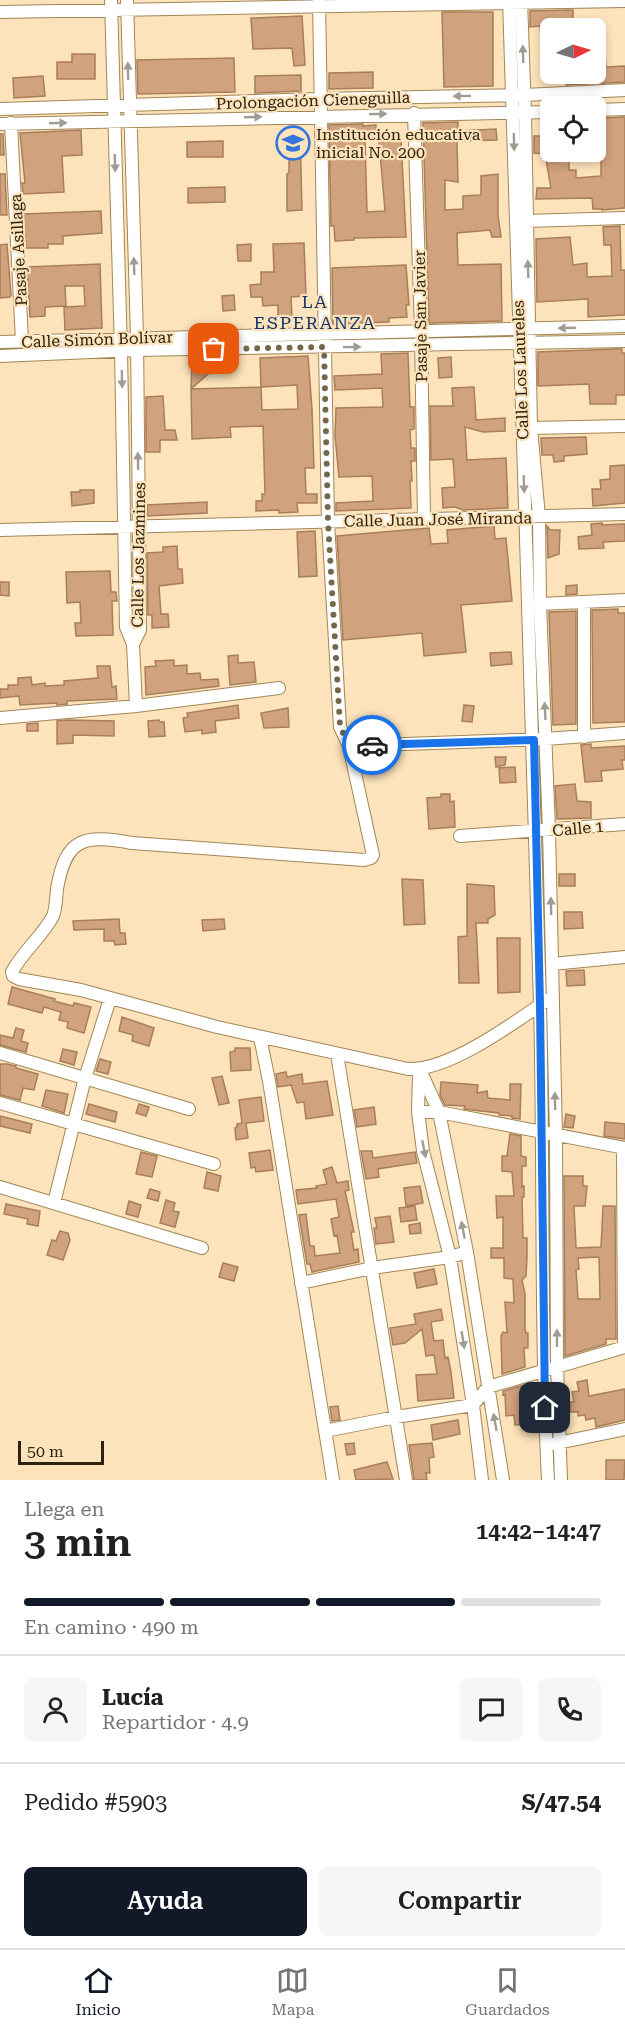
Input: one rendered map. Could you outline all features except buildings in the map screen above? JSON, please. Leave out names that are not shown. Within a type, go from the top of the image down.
[{"type":"street","points":[[0,12],[127,4],[625,1]]},
{"type":"street","name":"Calle Los Laureles","points":[[515,2],[524,329],[539,517],[540,740]]},
{"type":"street","points":[[319,3],[328,522],[340,726],[349,746],[372,855],[369,860],[132,843],[94,838],[82,841],[74,846],[67,856],[58,886],[54,915],[12,972],[19,979],[81,990],[260,1037],[408,1070],[429,1068],[466,1051],[553,996]]},
{"type":"street","name":"Calle Los Jazmines","points":[[127,4],[137,336],[140,630],[133,644]]},
{"type":"street","name":"Calle Los Jazmines","points":[[111,5],[121,337],[126,627],[133,644]]},
{"type":"street","name":"Prolongación Cieneguilla","points":[[0,109],[625,90]]},
{"type":"street","points":[[606,110],[625,109]]},
{"type":"street","name":"Prolongación Cieneguilla","points":[[6,124],[320,115],[540,112]]},
{"type":"street","name":"Pasaje San Javier","points":[[414,113],[424,519]]},
{"type":"street","name":"Calle Los Laureles","points":[[519,113],[526,221],[524,329]]},
{"type":"street","name":"Pasaje Asillaga","points":[[6,124],[22,341]]},
{"type":"street","points":[[526,221],[625,218]]},
{"type":"street","name":"Calle Simón Bolívar","points":[[0,342],[137,336],[421,332],[625,326]]},
{"type":"street","name":"Calle Simón Bolívar","points":[[0,356],[137,350],[625,341]]},
{"type":"street","name":"Calle Los Laureles","points":[[525,344],[525,516],[540,740]]},
{"type":"street","points":[[531,428],[625,426]]},
{"type":"street","name":"Calle Juan José Miranda","points":[[0,530],[625,514]]},
{"type":"street","points":[[540,604],[625,600]]},
{"type":"street","points":[[584,602],[584,737]]},
{"type":"street","points":[[133,644],[136,706]]},
{"type":"street","points":[[0,718],[136,706],[279,688]]},
{"type":"street","points":[[349,746],[540,740],[625,733]]},
{"type":"street","points":[[540,740],[549,830],[556,1134],[557,1366],[561,1480]]},
{"type":"street","points":[[540,740],[536,831],[543,1370],[548,1480]]},
{"type":"street","name":"Calle 1","points":[[460,836],[625,824]]},
{"type":"street","points":[[552,964],[625,957]]},
{"type":"street","points":[[54,1203],[85,1078],[110,999]]},
{"type":"street","points":[[260,1037],[333,1480]]},
{"type":"street","points":[[0,1053],[189,1108]]},
{"type":"street","points":[[337,1054],[406,1480]]},
{"type":"street","points":[[420,1070],[439,1112],[467,1251],[503,1480]]},
{"type":"street","points":[[420,1070],[418,1112],[423,1151],[450,1257],[482,1480]]},
{"type":"street","points":[[0,1103],[214,1164]]},
{"type":"street","points":[[325,1431],[473,1405],[489,1387],[625,1347],[624,1148],[439,1112],[418,1112]]},
{"type":"street","points":[[0,1187],[202,1248]]},
{"type":"street","points":[[301,1283],[372,1268],[450,1257],[467,1251]]},
{"type":"street","points":[[546,1446],[625,1429]]},
{"type":"way so far","points":[[214,349],[324,347],[328,522],[340,726],[349,746],[372,745]]},
{"type":"place","name":"Institución educativa inicial No. 200","points":[[293,143]]},
{"type":"district","name":"LA ESPERANZA","points":[[315,312]]},
{"type":"route","points":[[372,745],[534,740],[545,1408]]}]
